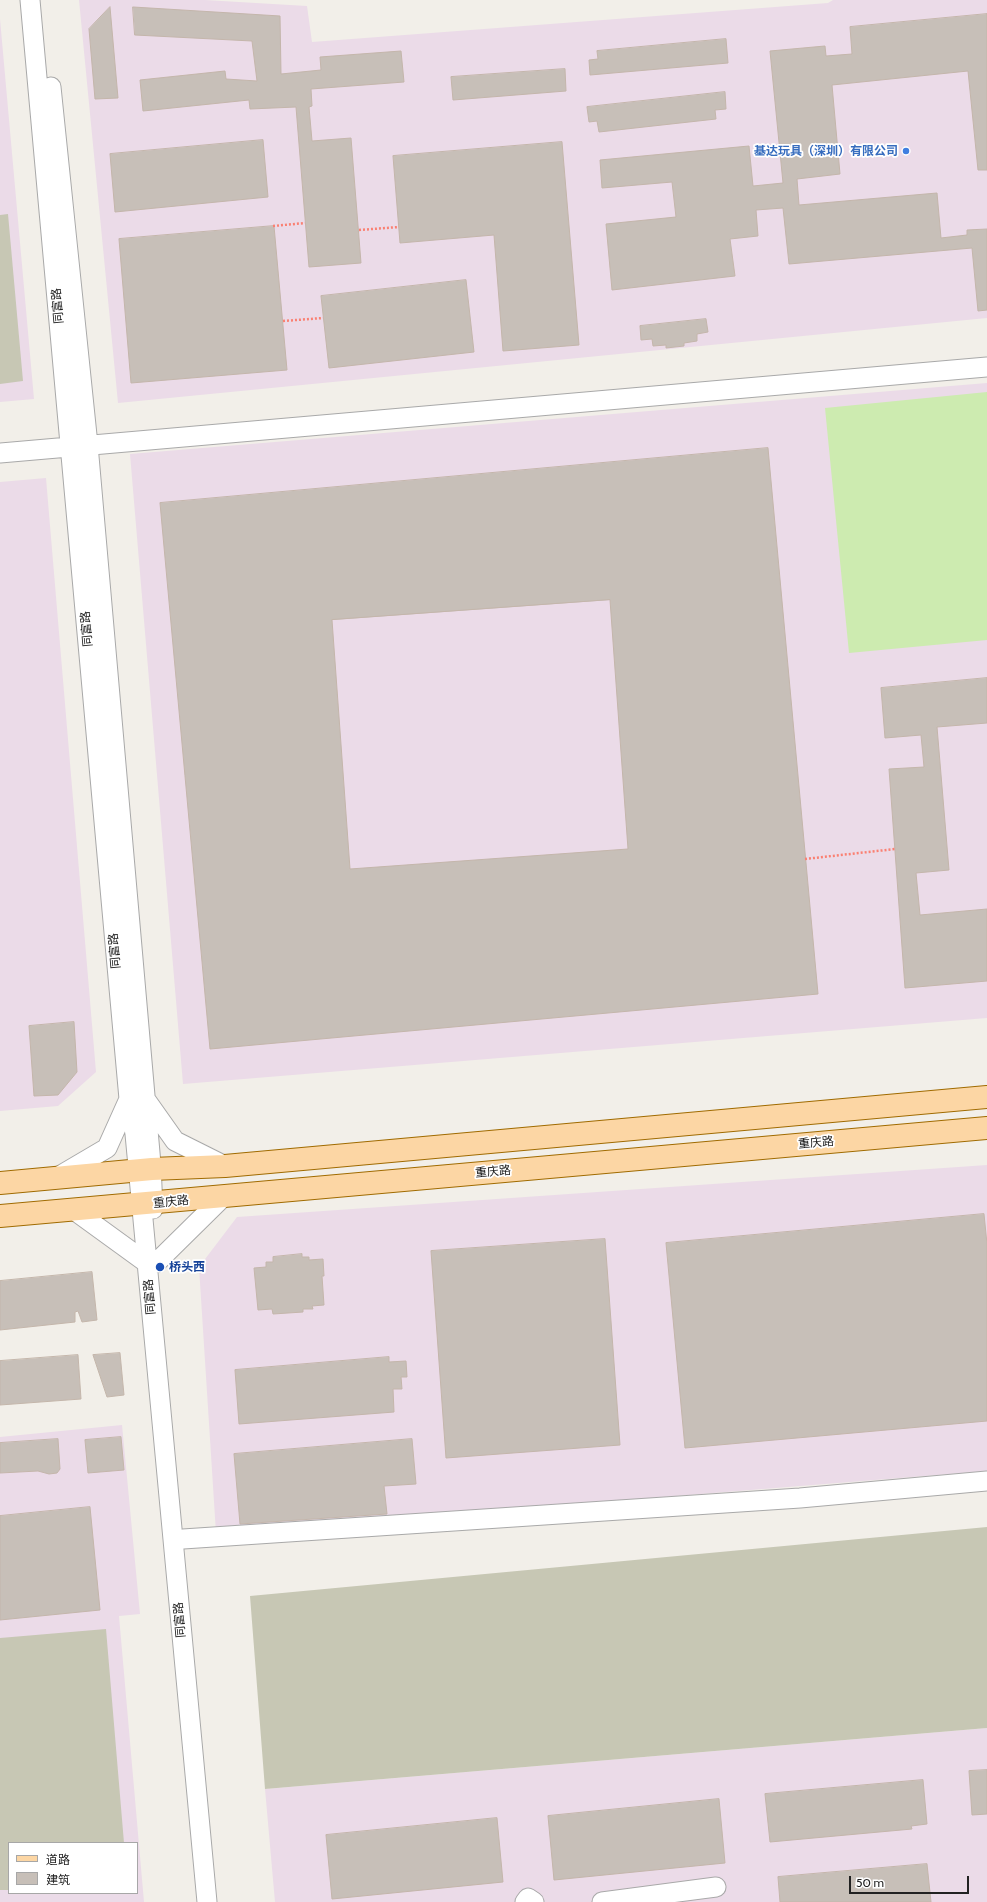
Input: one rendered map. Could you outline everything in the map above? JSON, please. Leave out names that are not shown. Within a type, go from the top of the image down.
[{"type":"main road","points":[[0,1183],[144,1170],[225,1166],[987,1097]]},
{"type":"main road","name":"重庆路","points":[[0,1216],[987,1128]]},
{"type":"street","name":"同富路","points":[[30,0],[79,445]]},
{"type":"street","name":"同富路","points":[[42,0],[79,445],[147,1204],[207,1902]]},
{"type":"street","points":[[0,453],[987,367]]},
{"type":"street","points":[[54,1179],[107,1148],[137,1099],[175,1141],[225,1166]]},
{"type":"street","points":[[74,1210],[152,1263],[224,1196]]},
{"type":"street","name":"同富路","points":[[152,1263],[183,1539],[218,1902]]},
{"type":"street","points":[[183,1539],[792,1498],[987,1481]]},
{"type":"street","points":[[602,1902],[716,1887]]},
{"type":"street","points":[[525,1902],[528,1898],[534,1902]]},
{"type":"path","points":[[274,226],[305,223]]},
{"type":"path","points":[[358,230],[399,227]]},
{"type":"path","points":[[283,321],[323,318]]},
{"type":"path","points":[[805,859],[895,849]]},
{"type":"shaded area","points":[[79,0],[205,0],[307,6],[312,42],[828,3],[833,0],[987,0],[987,318],[118,403]]},
{"type":"shaded area","points":[[0,19],[34,399],[0,402]]},
{"type":"shaded area","points":[[8,214],[23,381],[0,384],[0,215]]},
{"type":"shaded area","points":[[987,383],[987,1018],[183,1084],[130,454]]},
{"type":"shaded area","points":[[46,478],[96,1072],[58,1106],[0,1111],[0,482]]},
{"type":"shaded area","points":[[987,1165],[987,1471],[216,1533],[199,1267],[237,1217]]},
{"type":"shaded area","points":[[122,1425],[140,1614],[119,1616],[144,1902],[0,1902],[0,1437]]},
{"type":"shaded area","points":[[987,1527],[987,1728],[265,1789],[250,1596]]},
{"type":"shaded area","points":[[106,1629],[124,1842],[8,1842],[8,1890],[0,1890],[0,1638]]},
{"type":"shaded area","points":[[987,1728],[987,1902],[275,1902],[265,1789]]},
{"type":"green space","points":[[987,392],[987,640],[849,653],[825,408]]},
{"type":"building","points":[[110,7],[118,98],[95,99],[89,29]]},
{"type":"building","points":[[133,7],[280,16],[281,74],[321,70],[320,57],[401,51],[404,82],[311,89],[312,106],[309,107],[312,141],[351,138],[361,263],[309,267],[296,107],[250,109],[249,100],[143,111],[140,80],[225,71],[226,79],[257,81],[252,41],[135,35]]},
{"type":"building","points":[[987,14],[987,170],[978,170],[968,71],[832,85],[840,174],[797,179],[799,205],[937,193],[941,238],[967,235],[967,230],[987,229],[987,310],[978,311],[972,248],[789,264],[783,208],[756,210],[758,236],[730,239],[735,276],[612,290],[606,224],[676,217],[672,182],[602,188],[600,160],[749,146],[753,186],[783,183],[770,51],[825,46],[826,56],[852,54],[850,27]]},
{"type":"building","points":[[726,39],[728,63],[590,75],[589,60],[598,59],[597,51]]},
{"type":"building","points":[[565,69],[566,91],[453,100],[451,77]]},
{"type":"building","points":[[725,92],[726,109],[715,110],[716,119],[599,132],[597,121],[589,122],[587,107]]},
{"type":"building","points":[[263,140],[268,197],[115,212],[110,154]]},
{"type":"building","points":[[562,142],[579,345],[503,351],[494,235],[400,243],[393,156]]},
{"type":"building","points":[[274,226],[287,370],[131,383],[119,239]]},
{"type":"building","points":[[466,280],[474,352],[329,368],[321,296]]},
{"type":"building","points":[[706,319],[708,332],[697,334],[697,341],[684,343],[684,346],[666,348],[666,345],[653,346],[652,339],[641,340],[640,326]]},
{"type":"building","points":[[768,448],[818,994],[210,1049],[160,503]],"holes":[[[610,600],[628,849],[350,869],[332,620]]]},
{"type":"building","points":[[987,678],[987,723],[937,727],[949,870],[916,873],[920,915],[987,909],[987,981],[905,988],[889,769],[924,767],[921,735],[885,738],[881,688]]},
{"type":"building","points":[[74,1022],[77,1072],[58,1095],[34,1096],[29,1026]]},
{"type":"building","points":[[984,1214],[987,1244],[987,1421],[685,1448],[666,1243]]},
{"type":"building","points":[[605,1239],[620,1445],[446,1458],[431,1251]]},
{"type":"building","points":[[302,1254],[302,1257],[309,1257],[309,1260],[323,1259],[324,1276],[322,1276],[324,1305],[312,1306],[313,1309],[303,1309],[303,1312],[273,1314],[272,1309],[258,1310],[254,1268],[266,1267],[266,1262],[273,1262],[273,1257]]},
{"type":"building","points":[[92,1272],[97,1320],[82,1322],[78,1311],[75,1312],[75,1322],[0,1330],[0,1281]]},
{"type":"building","points":[[120,1353],[124,1395],[107,1397],[93,1355]]},
{"type":"building","points":[[78,1355],[81,1399],[0,1405],[0,1361]]},
{"type":"building","points":[[389,1357],[389,1362],[406,1361],[407,1377],[401,1377],[402,1389],[393,1389],[394,1412],[239,1424],[235,1370]]},
{"type":"building","points":[[121,1437],[124,1470],[88,1473],[85,1440]]},
{"type":"building","points":[[58,1439],[60,1469],[57,1473],[49,1474],[38,1471],[0,1473],[0,1443]]},
{"type":"building","points":[[412,1439],[416,1484],[384,1486],[387,1514],[240,1524],[234,1454]]},
{"type":"building","points":[[90,1507],[100,1610],[0,1620],[0,1516]]},
{"type":"building","points":[[987,1770],[987,1814],[972,1815],[969,1771]]},
{"type":"building","points":[[923,1780],[927,1824],[911,1826],[912,1829],[770,1842],[765,1794]]},
{"type":"building","points":[[719,1799],[725,1863],[554,1880],[548,1816]]},
{"type":"building","points":[[497,1818],[503,1882],[332,1899],[326,1835]]},
{"type":"building","points":[[927,1864],[931,1902],[780,1902],[778,1877]]},
{"type":"place","name":"基达玩具（深圳）有限公司","points":[[906,151]]},
{"type":"place","name":"桥头西","points":[[160,1267]]}]
